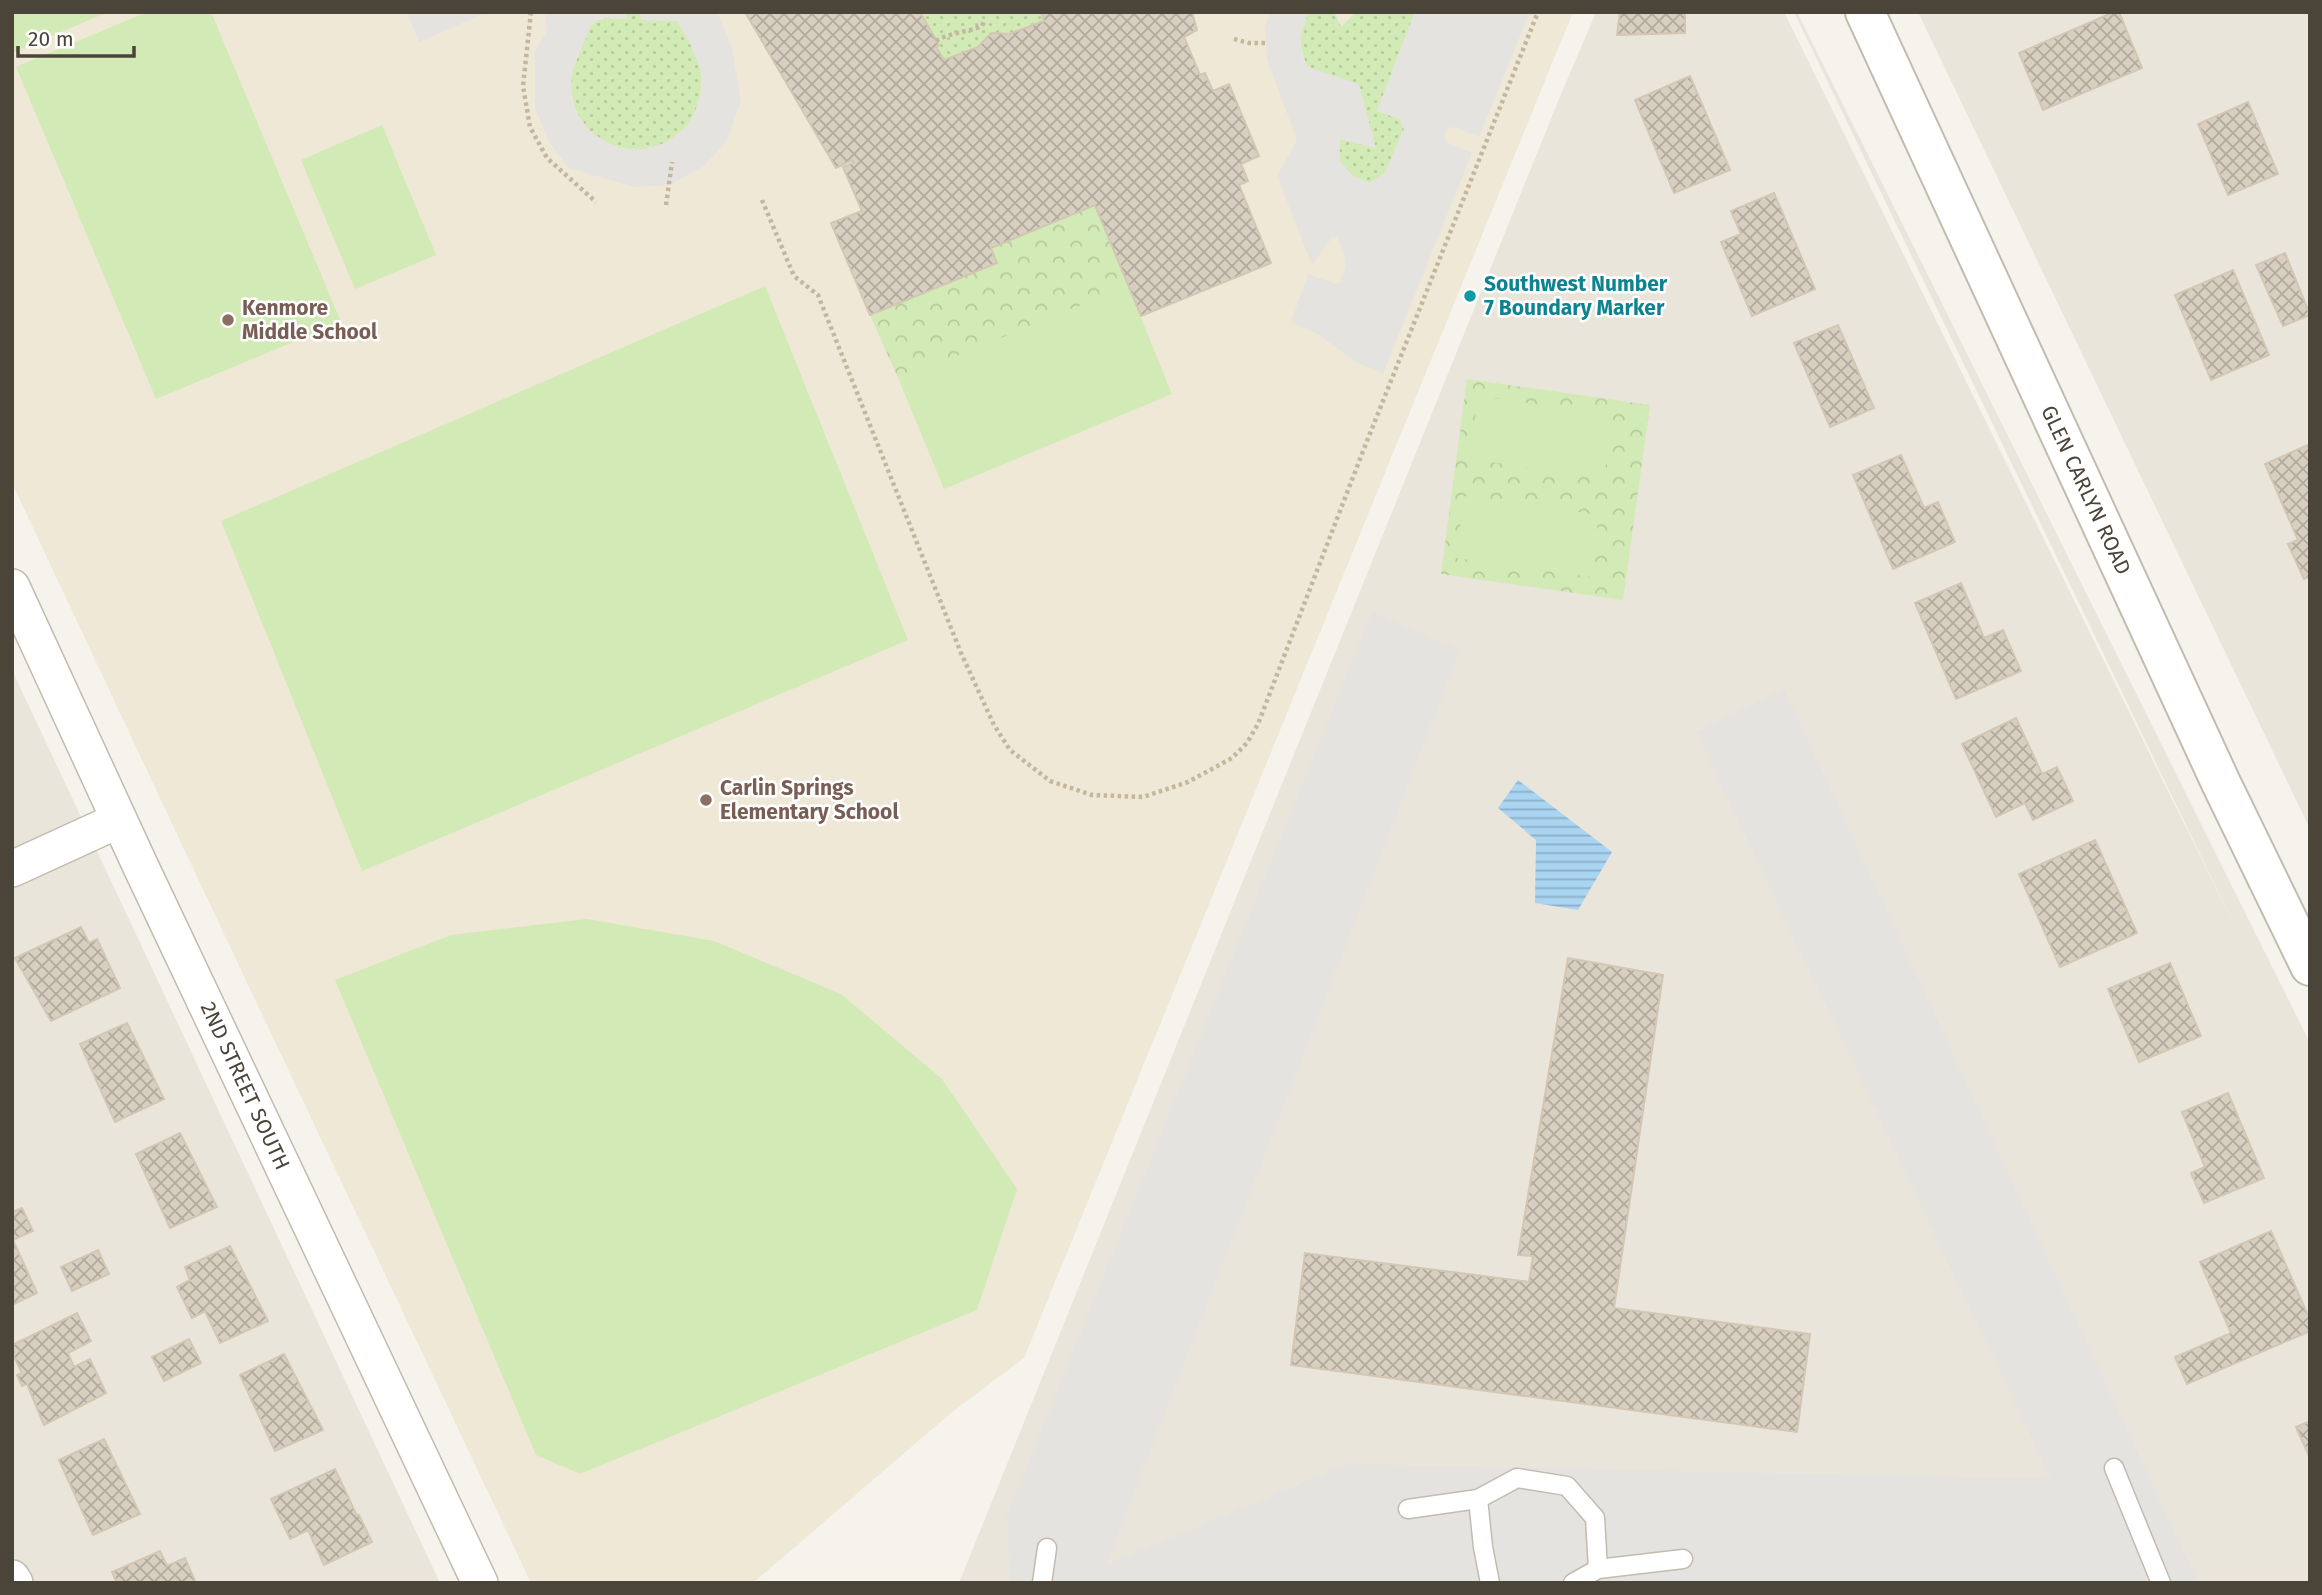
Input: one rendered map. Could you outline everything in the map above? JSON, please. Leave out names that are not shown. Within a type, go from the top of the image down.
[{"type":"street","name":"GLEN CARLYN ROAD","points":[[1865,12],[2210,758],[2310,966]]},
{"type":"street","name":"2ND STREET SOUTH","points":[[12,587],[119,820],[481,1583]]},
{"type":"street","points":[[12,869],[119,820]]},
{"type":"street","points":[[12,1578],[15,1583]]},
{"type":"lane","points":[[2114,1468],[2161,1583]]},
{"type":"lane","points":[[1408,1509],[1478,1499],[1517,1478],[1567,1486],[1595,1518],[1598,1569]]},
{"type":"lane","points":[[1478,1499],[1490,1583]]},
{"type":"lane","points":[[1042,1583],[1047,1548]]},
{"type":"lane","points":[[1573,1583],[1598,1569],[1683,1559]]},
{"type":"path","points":[[531,12],[523,86],[530,127],[547,158],[596,202]]},
{"type":"path","points":[[762,200],[794,276],[818,295],[961,653],[994,725],[1010,750],[1049,781],[1092,795],[1143,797],[1188,782],[1232,758],[1247,743],[1258,724],[1365,446],[1538,12]]},
{"type":"path","points":[[936,41],[948,34],[967,33],[982,26],[985,19]]},
{"type":"path","points":[[1234,38],[1249,44],[1266,43]]},
{"type":"path","points":[[666,205],[672,162]]},
{"type":"shaded area","name":"Carlin Springs Elementary School","points":[[12,12],[1573,12],[1024,1358],[951,1413],[753,1583],[531,1583],[182,845],[12,483]]},
{"type":"shaded area","points":[[407,12],[488,12],[419,42]]},
{"type":"shaded area","points":[[545,12],[625,12],[628,19],[601,18],[592,23],[571,74],[571,98],[576,112],[590,131],[609,144],[623,149],[645,149],[667,142],[685,128],[694,116],[701,94],[701,71],[690,43],[677,21],[642,20],[639,12],[717,12],[732,48],[741,101],[726,142],[704,166],[670,185],[634,187],[569,168],[549,142],[535,108],[535,51],[547,31]]},
{"type":"shaded area","points":[[1271,12],[1308,12],[1300,40],[1302,56],[1308,67],[1359,84],[1376,148],[1340,139],[1339,160],[1353,176],[1370,183],[1385,173],[1404,129],[1400,119],[1377,111],[1415,12],[1530,12],[1479,137],[1454,127],[1447,129],[1444,138],[1448,143],[1472,153],[1383,374],[1356,362],[1316,333],[1291,322],[1308,274],[1336,284],[1340,282],[1345,258],[1337,237],[1332,237],[1312,265],[1277,176],[1297,140],[1267,59],[1265,26]]},
{"type":"shaded area","points":[[1596,12],[1784,12],[2239,935],[1794,12],[1797,12],[2310,1043],[2310,1583],[959,1583]]},
{"type":"shaded area","points":[[1918,12],[2310,12],[2310,829]]},
{"type":"shaded area","points":[[1372,612],[1460,650],[1106,1565],[1348,1464],[2051,1479],[1696,732],[1784,689],[2198,1583],[1010,1583],[1007,1515]]},
{"type":"shaded area","points":[[12,670],[120,900],[440,1583],[12,1583]]},
{"type":"green space","points":[[12,12],[108,12],[12,53]]},
{"type":"green space","points":[[147,12],[211,12],[341,322],[156,399],[16,67]]},
{"type":"green space","points":[[625,12],[639,12],[643,20],[677,21],[693,50],[701,78],[697,106],[682,131],[661,145],[637,150],[612,144],[591,131],[576,110],[571,82],[580,48],[592,25],[601,19],[627,19]]},
{"type":"green space","points":[[920,12],[1041,12],[1044,21],[1009,34],[991,34],[978,47],[944,60],[936,47],[939,45]]},
{"type":"green space","points":[[1308,12],[1334,12],[1341,27],[1356,12],[1415,12],[1377,111],[1400,119],[1404,129],[1385,173],[1370,183],[1353,176],[1339,161],[1340,139],[1375,148],[1308,67],[1301,40],[1302,25]]},
{"type":"green space","points":[[382,125],[436,255],[355,289],[301,160]]},
{"type":"green space","points":[[1095,205],[1128,286],[899,380],[870,315],[997,263],[991,248]]},
{"type":"green space","points":[[765,286],[908,640],[362,871],[221,521]]},
{"type":"green space","points":[[1128,286],[1172,394],[944,489],[899,380]]},
{"type":"green space","points":[[1467,379],[1650,405],[1623,600],[1441,574]]},
{"type":"green space","points":[[1478,396],[1613,415],[1604,478],[1470,459]]},
{"type":"green space","points":[[1464,496],[1599,515],[1590,577],[1456,558]]},
{"type":"green space","points":[[587,919],[714,941],[841,994],[942,1079],[1017,1189],[977,1310],[580,1474],[536,1455],[335,980],[451,935]]},
{"type":"water","points":[[1518,780],[1612,852],[1578,910],[1535,903],[1536,840],[1498,808]]},
{"type":"building","points":[[745,12],[920,12],[939,45],[936,47],[944,60],[978,47],[991,33],[1009,34],[1044,21],[1041,12],[1192,12],[1197,30],[1184,37],[1200,75],[1205,73],[1213,91],[1229,84],[1259,156],[1241,164],[1248,181],[1239,185],[1271,263],[1141,316],[1095,205],[991,248],[997,263],[870,315],[831,223],[862,211],[843,167],[853,163],[852,160],[836,168]]},
{"type":"building","points":[[1620,12],[1685,12],[1685,33],[1617,35]]},
{"type":"building","points":[[2119,12],[2142,68],[2043,110],[2019,53]]},
{"type":"building","points":[[1690,76],[1730,170],[1674,193],[1635,100]]},
{"type":"building","points":[[2248,102],[2278,174],[2228,195],[2198,124]]},
{"type":"building","points":[[1774,193],[1815,289],[1752,316],[1721,242],[1741,234],[1731,211]]},
{"type":"building","points":[[2285,253],[2310,315],[2283,326],[2256,265]]},
{"type":"building","points":[[2233,270],[2269,355],[2211,380],[2175,295]]},
{"type":"building","points":[[1838,325],[1874,408],[1830,427],[1794,343]]},
{"type":"building","points":[[2310,444],[2310,577],[2304,579],[2288,544],[2298,540],[2265,464]]},
{"type":"building","points":[[1901,455],[1924,508],[1938,502],[1955,542],[1893,569],[1853,475]]},
{"type":"building","points":[[1961,583],[1984,638],[2003,630],[2021,671],[1956,699],[1915,603]]},
{"type":"building","points":[[2016,718],[2042,774],[2057,767],[2073,801],[2033,820],[2025,803],[1996,817],[1962,744]]},
{"type":"building","points":[[2095,840],[2137,933],[2060,967],[2019,874]]},
{"type":"building","points":[[81,927],[89,943],[97,939],[120,988],[51,1021],[15,958]]},
{"type":"building","points":[[1568,958],[1663,975],[1614,1308],[1810,1334],[1797,1432],[1291,1365],[1305,1253],[1529,1282],[1533,1256],[1518,1255]]},
{"type":"building","points":[[2170,963],[2201,1036],[2139,1062],[2108,989]]},
{"type":"building","points":[[127,1023],[164,1099],[115,1122],[80,1044]]},
{"type":"building","points":[[2228,1093],[2264,1178],[2204,1203],[2191,1173],[2205,1167],[2182,1112]]},
{"type":"building","points":[[180,1133],[217,1207],[170,1228],[136,1154]]},
{"type":"building","points":[[22,1208],[33,1231],[13,1240],[37,1293],[12,1305],[12,1212]]},
{"type":"building","points":[[2271,1231],[2310,1320],[2310,1331],[2187,1384],[2175,1357],[2231,1333],[2200,1262]]},
{"type":"building","points":[[230,1246],[268,1321],[220,1343],[205,1311],[192,1318],[177,1287],[190,1280],[185,1267]]},
{"type":"building","points":[[98,1250],[109,1274],[72,1291],[61,1267]]},
{"type":"building","points":[[77,1313],[91,1341],[68,1353],[74,1367],[90,1359],[106,1393],[44,1425],[27,1384],[22,1386],[17,1375],[22,1373],[12,1353],[12,1345]]},
{"type":"building","points":[[189,1339],[201,1363],[164,1381],[152,1357]]},
{"type":"building","points":[[284,1354],[323,1430],[275,1451],[240,1375]]},
{"type":"building","points":[[2310,1421],[2310,1458],[2296,1427]]},
{"type":"building","points":[[104,1439],[140,1514],[93,1535],[59,1460]]},
{"type":"building","points":[[335,1469],[372,1542],[324,1565],[308,1530],[290,1539],[271,1499]]},
{"type":"building","points":[[160,1551],[167,1566],[185,1558],[196,1583],[117,1583],[112,1572]]},
{"type":"place","name":"Southwest Number 7 Boundary Marker","points":[[1470,296]]},
{"type":"place","name":"Kenmore Middle School","points":[[228,320]]},
{"type":"place","name":"Carlin Springs Elementary School","points":[[706,800]]}]
